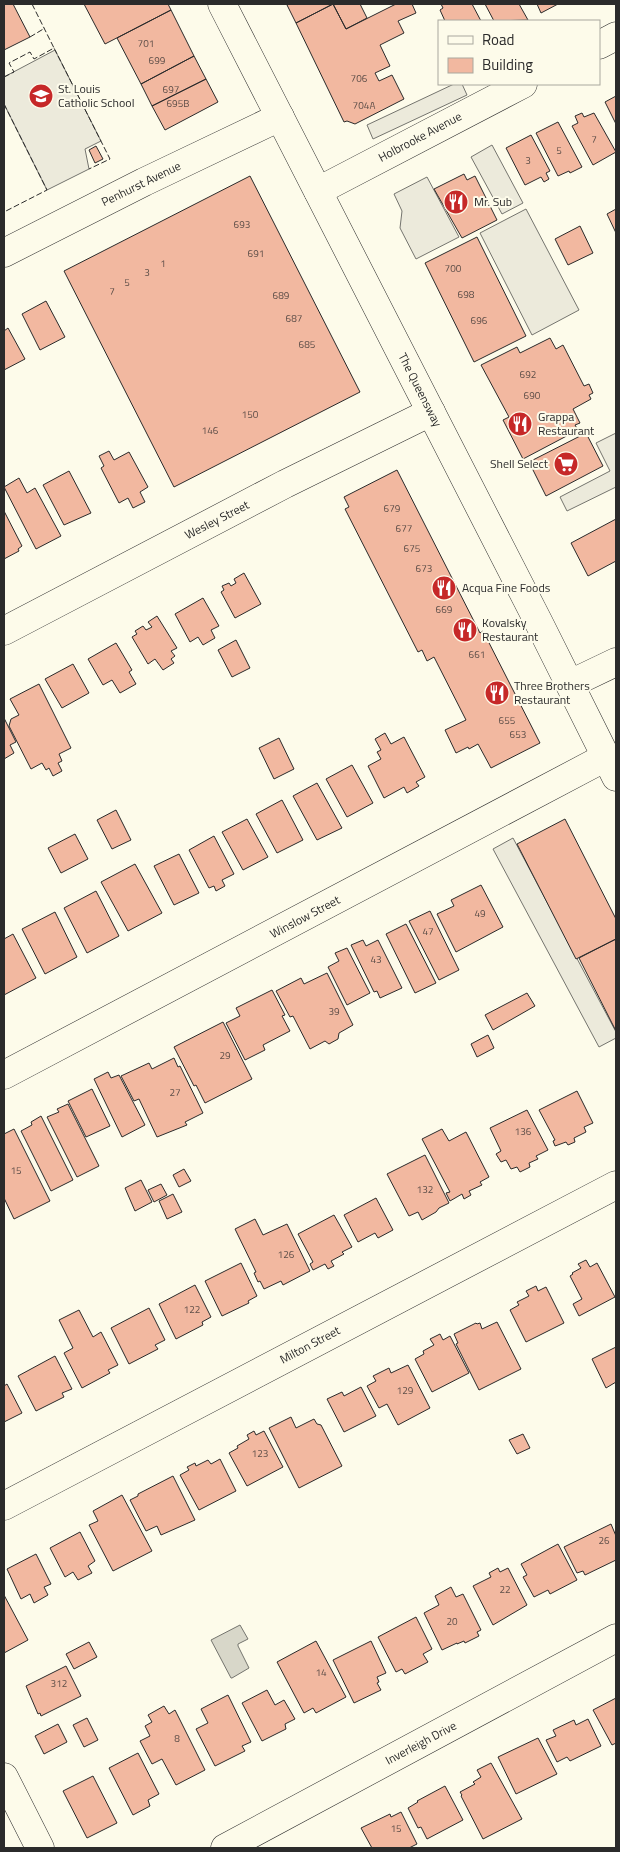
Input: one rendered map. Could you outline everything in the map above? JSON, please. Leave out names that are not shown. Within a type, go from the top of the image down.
[{"type":"street","name":"The Queensway","points":[[222,4],[611,767]]},
{"type":"street","points":[[600,44],[616,36]]},
{"type":"street","name":"Holbrooke Avenue","points":[[318,191],[521,85]]},
{"type":"street","name":"Penhurst Avenue","points":[[4,253],[144,182],[280,117]]},
{"type":"street","name":"Wesley Street","points":[[4,631],[285,484],[431,412]]},
{"type":"street","points":[[570,684],[616,662]]},
{"type":"street","name":"Winslow Street","points":[[4,1075],[611,767]]},
{"type":"street","name":"Milton Street","points":[[4,1506],[616,1185]]},
{"type":"street","name":"Inverleigh Drive","points":[[226,1848],[616,1638]]},
{"type":"street","points":[[4,1777],[40,1848]]},
{"type":"shaded area","points":[[55,50],[101,141],[85,149],[89,169],[47,190],[4,104],[4,77]]},
{"type":"shaded area","points":[[452,85],[462,85],[467,95],[373,139],[367,125]]},
{"type":"shaded area","points":[[492,145],[523,203],[502,214],[471,157]]},
{"type":"shaded area","points":[[427,177],[459,237],[416,259],[400,228],[402,211],[394,194]]},
{"type":"shaded area","points":[[526,209],[579,310],[532,335],[480,233]]},
{"type":"shaded area","points":[[616,433],[616,487],[567,511],[560,497],[610,471],[596,443]]},
{"type":"shaded area","points":[[513,838],[616,1032],[616,1038],[599,1047],[493,849]]},
{"type":"shaded area","points":[[240,1625],[248,1639],[238,1644],[238,1646],[249,1668],[231,1678],[211,1640]]},
{"type":"building","points":[[4,4],[13,4],[30,37],[4,50]]},
{"type":"building","points":[[84,4],[168,4],[171,10],[105,44]]},
{"type":"building","points":[[333,4],[296,23],[287,5]]},
{"type":"building","points":[[333,4],[360,4],[367,18],[346,29]]},
{"type":"building","points":[[333,4],[346,29],[396,4],[412,4],[416,13],[398,21],[404,33],[380,45],[390,66],[375,73],[379,81],[392,75],[404,99],[355,124],[347,121],[344,122],[296,23]]},
{"type":"building","points":[[441,4],[472,4],[480,20],[445,20],[440,10],[443,8]]},
{"type":"building","points":[[485,4],[519,4],[528,20],[493,20]]},
{"type":"building","points":[[537,4],[558,4],[541,13]]},
{"type":"building","points":[[171,10],[194,56],[141,84],[117,38]]},
{"type":"building","points":[[194,56],[206,79],[152,106],[141,84]]},
{"type":"building","points":[[206,79],[218,102],[165,130],[152,106]]},
{"type":"building","points":[[616,96],[616,124],[605,102]]},
{"type":"building","points":[[582,113],[584,117],[594,113],[616,152],[593,165],[572,126],[578,123],[575,116]]},
{"type":"building","points":[[558,122],[582,167],[558,176],[536,133]]},
{"type":"building","points":[[531,135],[550,171],[546,173],[549,179],[544,182],[541,177],[525,185],[506,148]]},
{"type":"building","points":[[96,146],[103,159],[95,163],[89,150]]},
{"type":"building","points":[[464,174],[467,180],[475,176],[497,220],[462,238],[434,189]]},
{"type":"building","points":[[250,176],[360,392],[174,487],[64,271]]},
{"type":"building","points":[[616,209],[616,233],[607,214]]},
{"type":"building","points":[[580,226],[593,253],[568,265],[555,239]]},
{"type":"building","points":[[477,237],[526,336],[474,362],[425,263]]},
{"type":"building","points":[[46,301],[65,337],[40,350],[22,314]]},
{"type":"building","points":[[8,328],[25,359],[4,370],[4,331]]},
{"type":"building","points":[[550,338],[556,349],[563,345],[584,386],[589,384],[593,393],[589,395],[591,399],[573,409],[580,423],[575,425],[578,430],[523,459],[503,420],[509,417],[481,365],[517,347],[520,353]]},
{"type":"building","name":"Shell Select","points":[[586,433],[603,466],[546,496],[529,462]]},
{"type":"building","points":[[109,451],[114,460],[129,452],[148,487],[140,492],[145,502],[133,508],[128,498],[119,503],[101,468],[104,466],[99,456]]},
{"type":"building","points":[[397,470],[480,633],[483,631],[540,743],[491,768],[478,744],[456,753],[445,730],[466,720],[434,657],[427,661],[422,650],[418,652],[345,509],[349,507],[344,497]]},
{"type":"building","points":[[69,471],[91,513],[64,525],[43,485]]},
{"type":"building","points":[[19,478],[27,493],[35,488],[61,536],[36,549],[4,487]]},
{"type":"building","points":[[4,511],[22,546],[18,549],[19,551],[4,559]]},
{"type":"building","points":[[616,519],[616,561],[588,576],[571,543]]},
{"type":"building","points":[[244,573],[261,604],[235,618],[221,592],[224,590],[222,586],[229,583],[231,586],[236,583],[234,579]]},
{"type":"building","points":[[203,598],[219,626],[211,630],[215,638],[203,645],[198,637],[190,642],[175,614]]},
{"type":"building","points":[[157,616],[177,648],[171,651],[175,656],[171,659],[174,663],[163,670],[155,659],[148,664],[132,637],[137,634],[135,631],[143,626],[146,630],[152,627],[148,622]]},
{"type":"building","points":[[236,640],[250,668],[232,677],[218,650]]},
{"type":"building","points":[[116,643],[132,670],[129,672],[136,684],[120,693],[112,680],[103,685],[88,659]]},
{"type":"building","points":[[73,664],[89,693],[62,708],[45,679]]},
{"type":"building","points":[[39,684],[71,748],[59,754],[62,761],[58,763],[62,771],[53,776],[49,768],[46,770],[42,763],[31,769],[9,726],[11,719],[19,715],[10,699]]},
{"type":"building","points":[[4,718],[16,742],[10,745],[14,753],[4,759]]},
{"type":"building","points":[[385,733],[391,744],[404,737],[425,777],[416,782],[419,786],[407,793],[404,787],[384,798],[368,766],[381,759],[377,752],[381,750],[375,739]]},
{"type":"building","points":[[279,738],[294,769],[274,779],[259,748]]},
{"type":"building","points":[[352,765],[373,803],[347,817],[326,779]]},
{"type":"building","points":[[317,783],[342,828],[317,840],[293,796]]},
{"type":"building","points":[[282,800],[303,840],[277,853],[256,814]]},
{"type":"building","points":[[116,810],[131,840],[112,849],[97,820]]},
{"type":"building","points":[[247,819],[268,857],[243,870],[222,832]]},
{"type":"building","points":[[565,819],[616,919],[616,939],[576,959],[517,844]]},
{"type":"building","points":[[75,834],[88,859],[61,873],[48,848]]},
{"type":"building","points":[[214,836],[234,874],[222,880],[225,886],[216,891],[214,886],[209,888],[189,850]]},
{"type":"building","points":[[179,854],[199,893],[174,905],[154,866]]},
{"type":"building","points":[[135,864],[162,913],[128,931],[101,882]]},
{"type":"building","points":[[481,885],[503,927],[456,952],[437,914],[454,906],[451,900]]},
{"type":"building","points":[[96,891],[119,936],[87,953],[64,908]]},
{"type":"building","points":[[430,911],[459,970],[439,980],[409,921]]},
{"type":"building","points":[[55,912],[77,957],[45,974],[22,929]]},
{"type":"building","points":[[406,924],[436,983],[415,993],[386,934]]},
{"type":"building","points":[[13,934],[36,978],[4,995],[4,939]]},
{"type":"building","points":[[616,939],[616,1031],[579,958]]},
{"type":"building","points":[[363,940],[366,946],[378,940],[402,988],[380,998],[377,991],[374,992],[351,945]]},
{"type":"building","points":[[347,948],[370,993],[347,1005],[328,967],[339,961],[335,953]]},
{"type":"building","points":[[327,973],[353,1025],[339,1033],[338,1039],[329,1044],[325,1041],[310,1049],[293,1016],[290,1017],[276,991],[301,978],[304,984]]},
{"type":"building","points":[[272,990],[285,1015],[282,1016],[290,1031],[263,1045],[265,1050],[245,1060],[226,1023],[240,1016],[236,1008]]},
{"type":"building","points":[[527,993],[535,1006],[493,1030],[485,1015]]},
{"type":"building","points":[[223,1022],[252,1079],[205,1103],[174,1047]]},
{"type":"building","points":[[488,1035],[494,1048],[477,1057],[471,1044]]},
{"type":"building","points":[[174,1058],[178,1067],[180,1066],[203,1113],[185,1122],[187,1125],[157,1137],[139,1099],[134,1101],[121,1076],[149,1063],[152,1069]]},
{"type":"building","points":[[108,1072],[111,1078],[119,1075],[145,1125],[122,1137],[94,1079]]},
{"type":"building","points":[[92,1089],[110,1126],[86,1137],[68,1101]]},
{"type":"building","points":[[577,1091],[593,1123],[584,1127],[586,1132],[574,1138],[575,1142],[568,1145],[566,1142],[555,1146],[553,1141],[555,1140],[539,1110]]},
{"type":"building","points":[[68,1104],[99,1166],[77,1177],[47,1117],[59,1112],[57,1109]]},
{"type":"building","points":[[527,1110],[548,1150],[536,1156],[538,1159],[529,1163],[530,1167],[520,1172],[517,1167],[511,1169],[506,1160],[501,1162],[496,1154],[501,1151],[490,1128]]},
{"type":"building","points":[[41,1116],[73,1180],[51,1191],[21,1131],[32,1125],[31,1122]]},
{"type":"building","points":[[14,1129],[50,1201],[14,1219],[4,1198],[4,1134]]},
{"type":"building","points":[[442,1129],[449,1141],[466,1132],[489,1177],[480,1182],[482,1185],[469,1191],[471,1195],[464,1199],[462,1194],[450,1201],[446,1193],[450,1192],[422,1139]]},
{"type":"building","points":[[425,1155],[449,1203],[422,1220],[418,1212],[409,1216],[387,1174]]},
{"type":"building","points":[[184,1169],[191,1181],[179,1187],[173,1175]]},
{"type":"building","points":[[141,1180],[152,1202],[135,1211],[125,1188]]},
{"type":"building","points":[[161,1184],[167,1195],[154,1202],[148,1190]]},
{"type":"building","points":[[173,1194],[182,1212],[167,1219],[159,1201]]},
{"type":"building","points":[[376,1198],[393,1230],[378,1238],[375,1233],[358,1242],[344,1215]]},
{"type":"building","points":[[334,1215],[352,1247],[331,1261],[334,1266],[328,1269],[325,1264],[313,1270],[310,1264],[313,1262],[298,1234]]},
{"type":"building","points":[[255,1219],[263,1235],[287,1224],[310,1271],[283,1285],[281,1281],[264,1289],[260,1281],[258,1282],[254,1273],[256,1272],[235,1229]]},
{"type":"building","points":[[586,1260],[590,1267],[597,1263],[615,1297],[579,1316],[573,1304],[582,1299],[570,1276],[581,1268],[578,1264]]},
{"type":"building","points":[[241,1263],[257,1296],[248,1301],[249,1303],[222,1316],[205,1281]]},
{"type":"building","points":[[195,1285],[211,1317],[202,1322],[203,1325],[176,1339],[159,1304]]},
{"type":"building","points":[[536,1286],[538,1291],[546,1287],[564,1323],[526,1342],[510,1310],[519,1305],[517,1302],[529,1296],[526,1291]]},
{"type":"building","points":[[149,1308],[165,1340],[155,1345],[158,1349],[129,1364],[111,1328]]},
{"type":"building","points":[[79,1310],[93,1337],[101,1332],[118,1365],[108,1370],[110,1373],[82,1388],[64,1353],[73,1348],[59,1320]]},
{"type":"building","points":[[497,1322],[521,1369],[479,1390],[456,1344],[458,1343],[454,1334],[476,1323],[480,1323],[482,1329]]},
{"type":"building","points":[[440,1334],[443,1340],[450,1336],[469,1373],[432,1392],[415,1359],[424,1354],[423,1351],[434,1345],[430,1339]]},
{"type":"building","points":[[616,1347],[616,1382],[606,1388],[592,1359]]},
{"type":"building","points":[[55,1356],[72,1389],[62,1393],[64,1397],[36,1411],[18,1376]]},
{"type":"building","points":[[408,1365],[430,1408],[398,1425],[387,1404],[379,1408],[367,1386],[376,1381],[373,1376],[389,1368],[391,1373]]},
{"type":"building","points":[[7,1384],[22,1413],[4,1422],[4,1386]]},
{"type":"building","points":[[361,1387],[376,1416],[344,1432],[327,1399],[342,1392],[344,1396]]},
{"type":"building","points":[[291,1417],[296,1428],[314,1419],[317,1424],[321,1425],[342,1466],[299,1488],[269,1428]]},
{"type":"building","points":[[254,1431],[256,1435],[264,1431],[283,1467],[247,1486],[229,1453],[249,1439],[247,1435]]},
{"type":"building","points":[[523,1434],[530,1448],[517,1454],[509,1440]]},
{"type":"building","points":[[220,1459],[236,1491],[199,1510],[180,1475],[189,1470],[187,1467],[195,1463],[196,1466],[208,1460],[211,1464]]},
{"type":"building","points":[[173,1476],[195,1520],[161,1535],[157,1526],[146,1531],[130,1500]]},
{"type":"building","points":[[122,1495],[152,1551],[113,1571],[89,1525],[98,1521],[93,1511]]},
{"type":"building","points":[[611,1524],[616,1536],[616,1560],[585,1575],[583,1571],[577,1573],[564,1547]]},
{"type":"building","points":[[80,1532],[95,1561],[88,1566],[92,1573],[78,1580],[73,1572],[65,1577],[50,1548]]},
{"type":"building","points":[[558,1544],[577,1580],[550,1594],[548,1590],[534,1597],[523,1577],[527,1575],[521,1564]]},
{"type":"building","points":[[36,1554],[51,1584],[44,1587],[48,1595],[34,1603],[30,1594],[21,1599],[7,1569]]},
{"type":"building","points":[[498,1568],[500,1572],[508,1568],[527,1605],[493,1625],[473,1586],[491,1577],[489,1573]]},
{"type":"building","points":[[451,1587],[456,1597],[463,1594],[481,1630],[477,1632],[479,1636],[465,1643],[464,1641],[457,1643],[442,1650],[424,1613],[439,1605],[435,1596]]},
{"type":"building","points":[[4,1595],[28,1640],[4,1653]]},
{"type":"building","points":[[416,1617],[432,1649],[423,1654],[428,1662],[405,1674],[402,1669],[396,1672],[378,1637]]},
{"type":"building","points":[[316,1641],[346,1697],[316,1713],[313,1708],[304,1713],[277,1662]]},
{"type":"building","points":[[371,1641],[386,1673],[377,1677],[379,1682],[377,1683],[381,1690],[354,1703],[333,1660]]},
{"type":"building","points":[[89,1642],[97,1657],[74,1669],[66,1654]]},
{"type":"building","points":[[66,1666],[81,1696],[41,1716],[40,1713],[38,1714],[26,1686]]},
{"type":"building","points":[[267,1690],[275,1705],[284,1700],[295,1719],[285,1724],[286,1729],[262,1741],[242,1703]]},
{"type":"building","points":[[228,1695],[251,1742],[242,1746],[245,1751],[215,1766],[196,1729],[208,1723],[201,1709]]},
{"type":"building","points":[[616,1698],[616,1743],[612,1745],[593,1710]]},
{"type":"building","points":[[164,1706],[169,1714],[175,1710],[205,1770],[176,1785],[162,1759],[152,1764],[140,1741],[150,1736],[145,1726],[152,1722],[148,1715]]},
{"type":"building","points":[[87,1718],[98,1740],[84,1747],[73,1725]]},
{"type":"building","points":[[588,1719],[601,1746],[570,1761],[567,1757],[557,1762],[546,1740],[556,1736],[553,1730],[574,1720],[576,1725]]},
{"type":"building","points":[[58,1724],[67,1742],[44,1754],[35,1736]]},
{"type":"building","points":[[538,1738],[557,1774],[516,1794],[498,1757]]},
{"type":"building","points":[[138,1753],[159,1794],[148,1800],[150,1806],[133,1815],[109,1768]]},
{"type":"building","points":[[491,1763],[522,1819],[483,1839],[460,1792],[475,1784],[473,1782],[481,1777],[477,1770]]},
{"type":"building","points":[[93,1776],[117,1823],[87,1838],[63,1791]]},
{"type":"building","points":[[445,1786],[463,1820],[427,1839],[421,1827],[418,1828],[408,1808]]},
{"type":"building","points":[[401,1812],[417,1844],[409,1848],[372,1848],[361,1828],[390,1814],[391,1817]]},
{"type":"fence","points":[[32,4],[54,48]]},
{"type":"fence","points":[[30,37],[45,28]]},
{"type":"fence","points":[[4,77],[14,72],[9,63],[30,52],[34,59],[54,48],[110,159],[89,169]]},
{"type":"fence","points":[[4,104],[47,190],[4,212]]},
{"type":"place","name":"St. Louis Catholic School","points":[[41,96]]},
{"type":"place","name":"Mr. Sub","points":[[456,202]]},
{"type":"place","name":"Grappa Restaurant","points":[[520,424]]},
{"type":"place","name":"Shell Select","points":[[566,464]]},
{"type":"place","name":"Acqua Fine Foods","points":[[444,588]]},
{"type":"place","name":"Kovalsky Restaurant","points":[[465,630]]},
{"type":"place","name":"Three Brothers Restaurant","points":[[497,693]]}]
